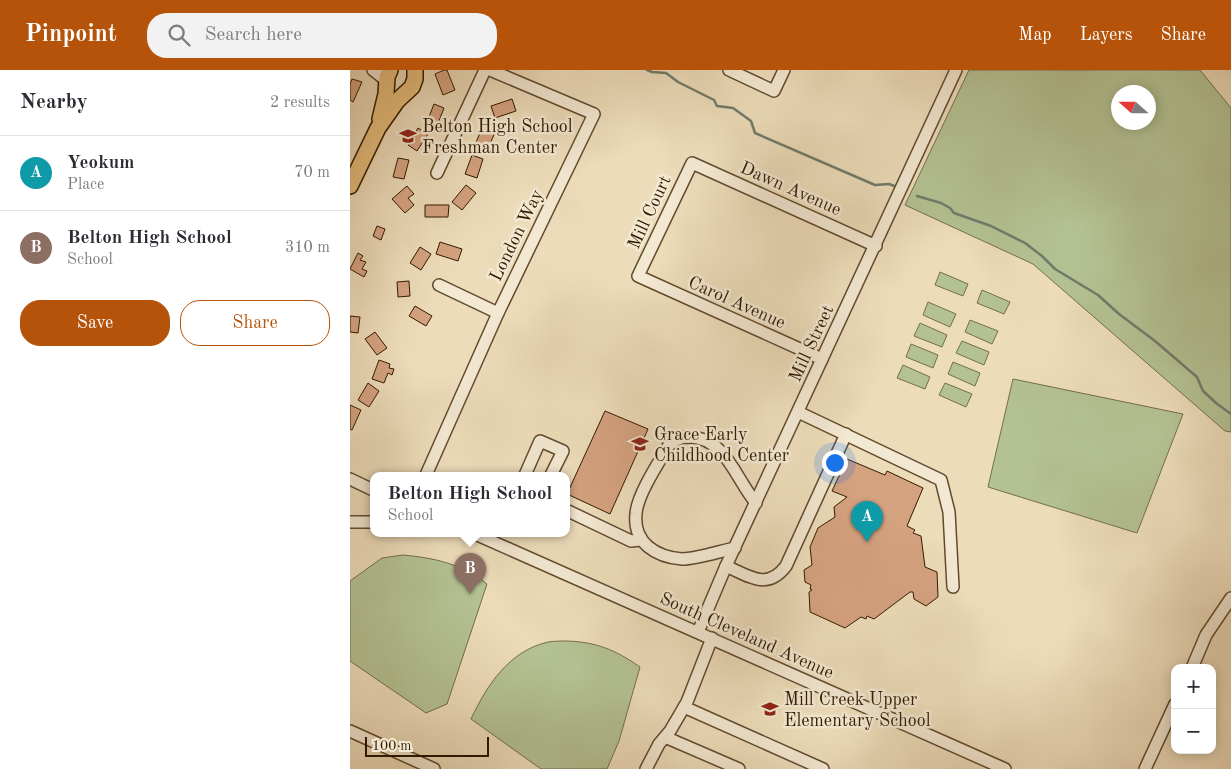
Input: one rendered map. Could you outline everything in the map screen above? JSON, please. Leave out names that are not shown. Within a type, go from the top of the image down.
[{"type":"main road","points":[[350,186],[378,128],[392,106],[412,87],[414,72]]},
{"type":"main road","points":[[389,76],[392,90],[405,92]]},
{"type":"main road","points":[[378,128],[389,76]]},
{"type":"street","points":[[373,70],[389,76]]},
{"type":"street","points":[[437,173],[485,70]]},
{"type":"street","name":"London Way","points":[[427,472],[498,313],[594,114],[490,70]]},
{"type":"street","points":[[729,70],[774,91],[784,70]]},
{"type":"street","name":"Mill Street","points":[[698,632],[726,566],[956,70]]},
{"type":"street","name":"Dawn Avenue","points":[[692,163],[876,246]]},
{"type":"street","name":"Mill Court","points":[[638,276],[692,163]]},
{"type":"street","name":"Carol Avenue","points":[[638,276],[822,359]]},
{"type":"street","points":[[439,285],[498,313]]},
{"type":"street","points":[[798,412],[941,480],[949,512],[953,587]]},
{"type":"street","points":[[726,566],[758,580],[768,580],[780,574],[786,566],[846,434]]},
{"type":"street","points":[[735,548],[683,559],[666,556],[649,549],[641,540],[637,527],[636,514],[640,498],[669,445],[676,439],[694,437],[703,439],[721,451],[748,494],[756,503]]},
{"type":"street","points":[[526,472],[540,441],[563,451],[552,472]]},
{"type":"street","points":[[350,479],[370,489]]},
{"type":"street","points":[[570,512],[631,541],[641,540]]},
{"type":"street","points":[[350,522],[370,522]]},
{"type":"street","name":"South Cleveland Avenue","points":[[500,538],[982,764],[1006,769]]},
{"type":"street","points":[[1194,664],[1206,635],[1231,598]]},
{"type":"street","points":[[646,769],[659,744],[684,707],[712,638]]},
{"type":"street","points":[[684,707],[822,769]]},
{"type":"street","points":[[1145,769],[1173,709]]},
{"type":"street","points":[[350,731],[434,769]]},
{"type":"street","points":[[665,737],[740,769]]},
{"type":"green space","points":[[969,70],[1200,70],[1231,108],[1231,432],[1225,431],[1033,264],[905,205]]},
{"type":"green space","points":[[940,272],[968,284],[963,296],[935,285]]},
{"type":"green space","points":[[982,290],[1010,302],[1004,314],[977,303]]},
{"type":"green space","points":[[928,302],[956,314],[950,327],[923,315]]},
{"type":"green space","points":[[970,320],[998,331],[992,344],[965,332]]},
{"type":"green space","points":[[920,323],[947,335],[942,347],[914,336]]},
{"type":"green space","points":[[962,341],[989,352],[984,365],[956,353]]},
{"type":"green space","points":[[911,344],[938,355],[933,368],[906,357]]},
{"type":"green space","points":[[953,362],[980,373],[975,386],[948,374]]},
{"type":"green space","points":[[903,365],[930,377],[925,389],[897,378]]},
{"type":"green space","points":[[1013,379],[1183,414],[1137,533],[988,487]]},
{"type":"green space","points":[[945,383],[972,394],[966,407],[939,395]]},
{"type":"green space","points":[[403,555],[448,563],[468,571],[487,584],[447,704],[426,713],[350,661],[350,581],[382,558]]},
{"type":"green space","points":[[567,641],[597,645],[623,656],[640,667],[619,741],[607,769],[541,769],[471,719],[492,682],[511,661],[534,646],[548,642]]},
{"type":"building","points":[[447,70],[455,90],[443,95],[435,74]]},
{"type":"building","points":[[352,79],[362,82],[353,102],[350,100],[350,84]]},
{"type":"building","points":[[512,99],[516,111],[495,118],[491,106]]},
{"type":"building","points":[[434,104],[444,108],[437,126],[427,122]]},
{"type":"building","points":[[483,125],[496,130],[487,151],[475,145]]},
{"type":"building","points":[[418,128],[428,134],[417,151],[408,145]]},
{"type":"building","points":[[472,155],[483,159],[477,178],[465,174]]},
{"type":"building","points":[[398,158],[409,160],[404,179],[393,177]]},
{"type":"building","points":[[466,185],[476,193],[462,210],[452,202]]},
{"type":"building","points":[[407,186],[414,194],[408,198],[414,205],[405,213],[392,199]]},
{"type":"building","points":[[425,205],[449,205],[448,217],[425,217]]},
{"type":"building","points":[[377,226],[385,229],[381,240],[373,236]]},
{"type":"building","points":[[440,242],[462,249],[458,261],[436,254]]},
{"type":"building","points":[[420,247],[431,254],[421,270],[410,263]]},
{"type":"building","points":[[358,253],[363,256],[360,260],[366,262],[362,269],[367,271],[364,277],[350,269]]},
{"type":"building","points":[[409,281],[410,296],[398,297],[397,282]]},
{"type":"building","points":[[415,306],[432,316],[426,326],[409,316]]},
{"type":"building","points":[[350,316],[360,317],[358,333],[350,332]]},
{"type":"building","points":[[375,332],[387,348],[377,355],[365,339]]},
{"type":"building","points":[[379,360],[390,364],[389,368],[394,369],[392,375],[388,373],[384,383],[372,379]]},
{"type":"building","points":[[368,383],[379,391],[369,407],[358,400]]},
{"type":"building","points":[[350,405],[361,410],[352,430],[350,429]]},
{"type":"building","points":[[605,411],[648,429],[610,514],[570,495],[570,487]]},
{"type":"building","points":[[847,459],[885,475],[887,471],[923,488],[907,526],[915,530],[913,533],[921,536],[925,567],[937,572],[938,597],[926,606],[914,599],[913,592],[910,592],[874,619],[867,616],[866,619],[861,617],[845,628],[810,612],[809,592],[812,590],[810,589],[811,585],[805,582],[804,570],[812,565],[810,547],[818,528],[835,517],[834,507],[847,497],[832,491]]},
{"type":"waterway","points":[[647,70],[666,73],[678,82],[714,100],[717,106],[733,108],[751,121],[755,133],[875,185],[889,184],[897,187]]},
{"type":"waterway","points":[[917,196],[941,203],[950,208],[954,213],[991,226],[1025,243],[1055,269],[1098,295],[1119,314],[1155,341],[1197,377],[1203,391],[1231,414]]},
{"type":"place","name":"Belton High School Freshman Center","points":[[408,136]]},
{"type":"place","name":"Grace Early Childhood Center","points":[[640,444]]},
{"type":"place","name":"Yeokum","points":[[867,542]]},
{"type":"place","name":"Belton High School","points":[[470,594]]},
{"type":"place","name":"Mill Creek Upper Elementary School","points":[[770,709]]}]
